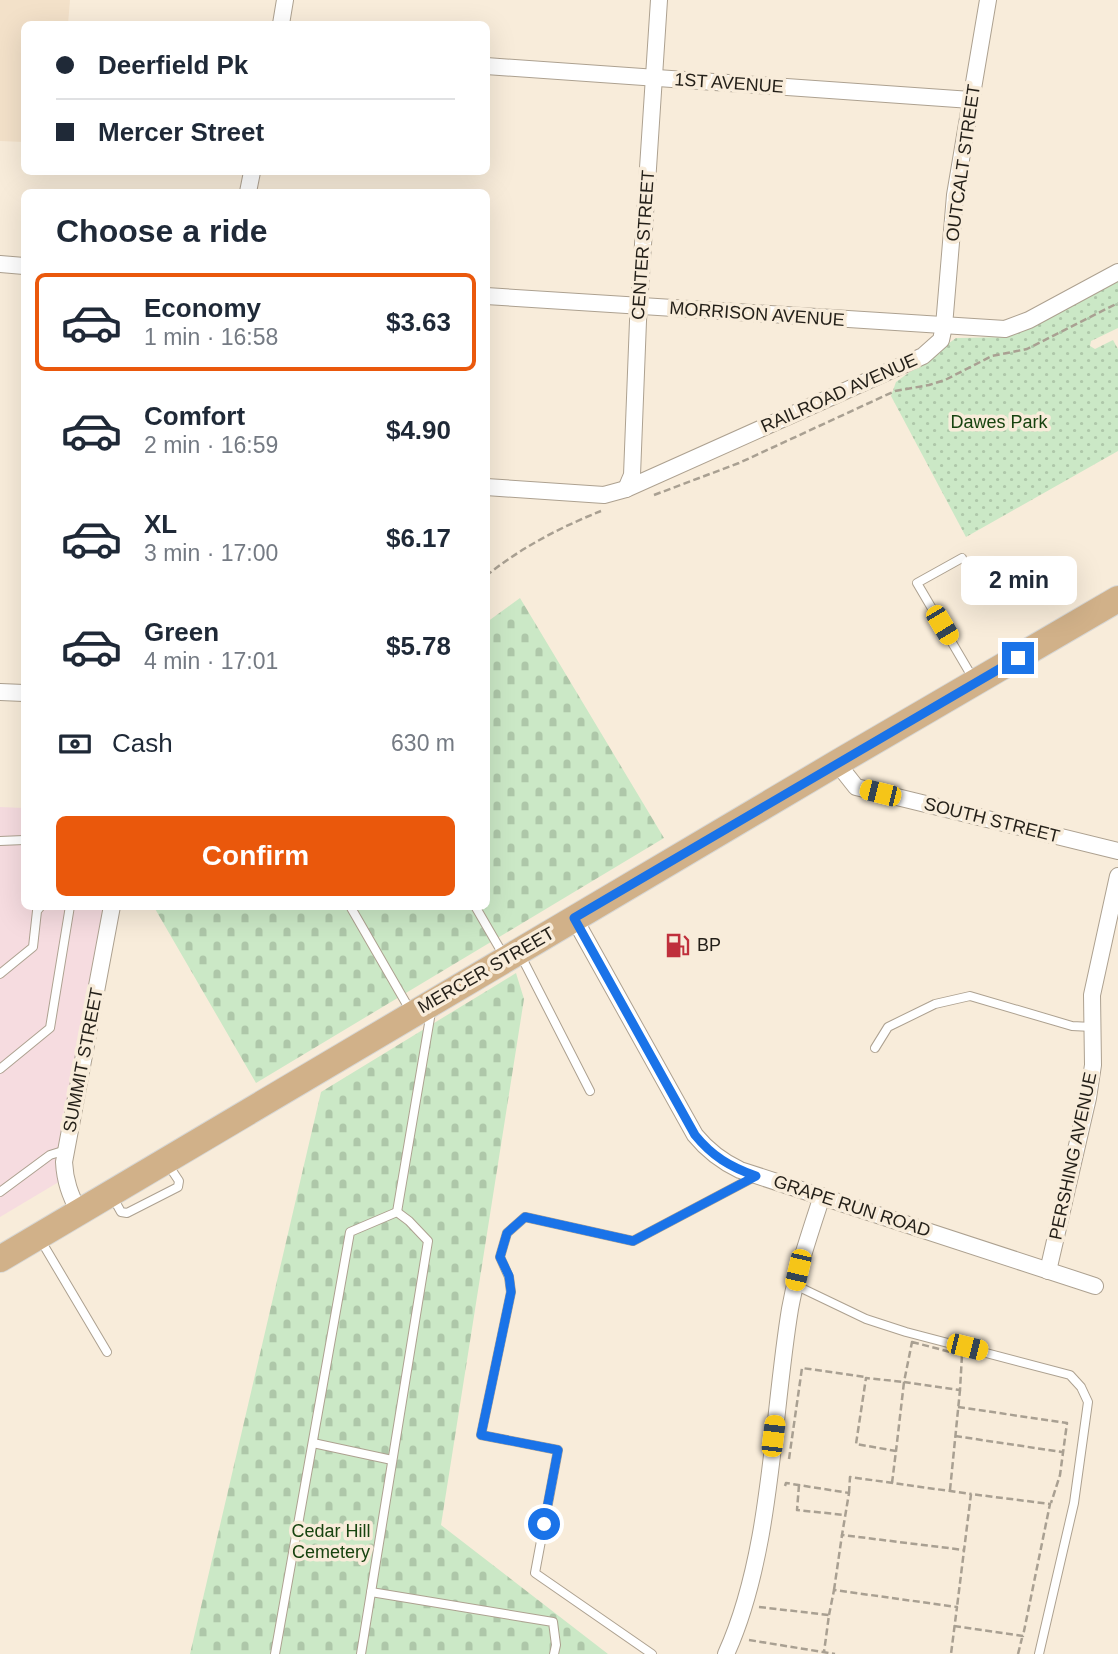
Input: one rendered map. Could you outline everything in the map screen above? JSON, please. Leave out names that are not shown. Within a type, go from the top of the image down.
[{"type":"main road","name":"MERCER STREET","points":[[0,1259],[1118,599]]},
{"type":"street","points":[[282,21],[285,0]]},
{"type":"street","name":"CENTER STREET","points":[[626,489],[632,475],[659,0]]},
{"type":"street","name":"OUTCALT STREET","points":[[944,326],[955,195],[988,0]]},
{"type":"street","name":"1ST AVENUE","points":[[490,66],[971,100]]},
{"type":"street","points":[[0,264],[21,266]]},
{"type":"street","points":[[944,326],[1005,329],[1020,324],[1118,272]]},
{"type":"street","name":"MORRISON AVENUE","points":[[490,296],[944,326]]},
{"type":"street","name":"RAILROAD AVENUE","points":[[490,487],[604,495],[626,489],[923,356],[941,340],[944,326]]},
{"type":"street","points":[[0,692],[21,694]]},
{"type":"street","name":"SOUTH STREET","points":[[837,763],[856,787],[1118,851]]},
{"type":"street","name":"PERSHING AVENUE","points":[[1048,1271],[1088,1098],[1093,1065],[1092,995],[1118,876]]},
{"type":"street","name":"SUMMIT STREET","points":[[79,1212],[65,1178],[64,1162],[111,910]]},
{"type":"street","name":"GRAPE RUN ROAD","points":[[574,918],[695,1135],[723,1162],[756,1176],[1095,1286]]},
{"type":"street","points":[[726,1654],[749,1589],[760,1535],[795,1285],[822,1196]]},
{"type":"lane","points":[[962,558],[916,583],[975,683]]},
{"type":"lane","points":[[0,841],[21,840]]},
{"type":"lane","points":[[0,974],[33,947],[38,910]]},
{"type":"lane","points":[[0,1069],[50,1028],[69,910]]},
{"type":"lane","points":[[353,910],[422,1008],[397,1212]]},
{"type":"lane","points":[[478,910],[512,955],[590,1091]]},
{"type":"lane","points":[[876,1048],[888,1027],[936,1004],[970,996],[1072,1026],[1092,1027]]},
{"type":"lane","points":[[0,1192],[50,1155],[66,1150]]},
{"type":"lane","points":[[652,1654],[535,1573],[558,1450],[481,1435],[511,1292],[509,1276],[500,1257],[507,1233],[525,1217],[633,1241],[756,1176]]},
{"type":"lane","points":[[275,1654],[350,1232],[397,1212]]},
{"type":"lane","points":[[361,1654],[428,1241],[397,1212]]},
{"type":"lane","points":[[38,1236],[107,1352]]},
{"type":"lane","points":[[795,1285],[866,1319],[1070,1375],[1081,1387],[1088,1402],[1074,1503],[1039,1654]]},
{"type":"lane","points":[[313,1443],[393,1460]]},
{"type":"lane","points":[[371,1592],[553,1622],[556,1645],[554,1654]]},
{"type":"path","points":[[649,497],[699,480],[895,391],[945,380],[992,356],[1027,349],[1118,303]]},
{"type":"path","points":[[490,573],[535,543],[581,519],[603,511]]},
{"type":"path","points":[[892,1482],[904,1382],[912,1342],[962,1355],[950,1490]]},
{"type":"path","points":[[787,1470],[802,1368],[960,1390]]},
{"type":"path","points":[[866,1378],[856,1444],[896,1451]]},
{"type":"path","points":[[954,1626],[1023,1636],[1050,1504],[1060,1475],[1067,1423],[958,1407]]},
{"type":"path","points":[[955,1436],[1063,1452]]},
{"type":"path","points":[[824,1652],[850,1477],[1050,1504]]},
{"type":"path","points":[[782,1496],[786,1483],[849,1493]]},
{"type":"path","points":[[799,1485],[797,1510],[845,1515]]},
{"type":"path","points":[[951,1654],[971,1493]]},
{"type":"path","points":[[842,1535],[964,1550]]},
{"type":"path","points":[[834,1590],[957,1606]]},
{"type":"path","points":[[755,1618],[759,1606],[829,1615]]},
{"type":"path","points":[[1018,1654],[1022,1638]]},
{"type":"path","points":[[745,1647],[748,1640],[835,1654]]},
{"type":"shaded area","points":[[0,0],[70,0],[68,21],[21,21],[21,142],[0,141]]},
{"type":"shaded area","points":[[0,807],[21,808],[21,910],[112,910],[62,1180],[0,1217]]},
{"type":"green space","name":"Dawes Park","points":[[1118,281],[1118,328],[1091,341],[1090,346],[1095,349],[1113,340],[1118,349],[1118,451],[966,537],[891,396],[896,382],[956,338],[1008,337]]},
{"type":"green space","points":[[520,598],[664,838],[256,1083],[156,910],[490,910],[490,620]]},
{"type":"green space","name":"Cedar Hill Cemetery","points":[[516,973],[524,999],[441,1525],[608,1654],[190,1654],[321,1092]]},
{"type":"place","name":"BP","points":[[677,945]]},
{"type":"route","points":[[544,1524],[558,1450],[481,1435],[511,1292],[509,1276],[500,1257],[507,1233],[525,1217],[633,1241],[756,1176],[723,1162],[695,1135],[574,918],[1018,658]]}]
